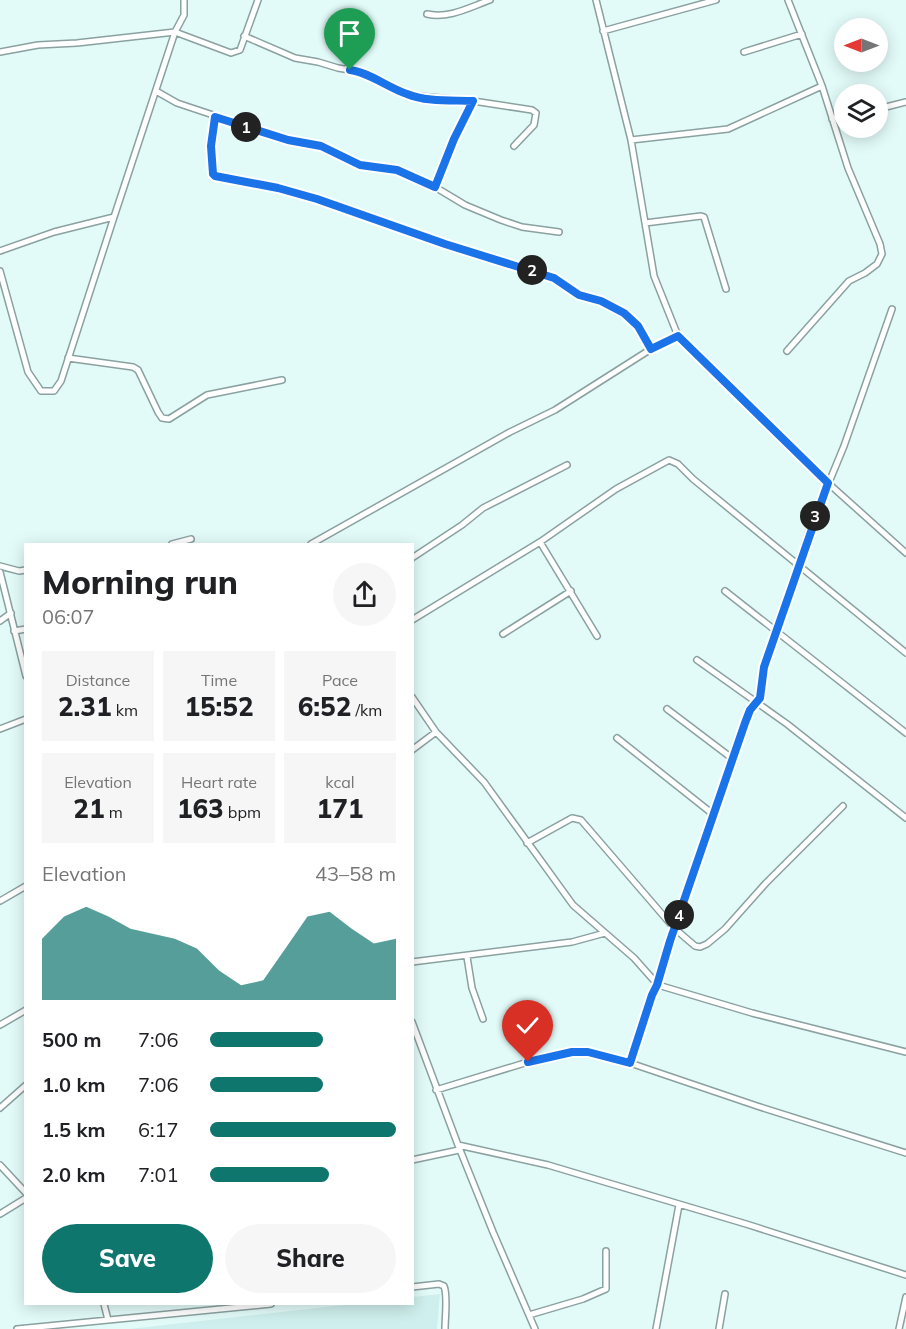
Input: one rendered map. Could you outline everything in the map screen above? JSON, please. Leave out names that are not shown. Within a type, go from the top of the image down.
[{"type":"street","points":[[0,271],[28,372],[41,391],[54,391],[58,388],[175,32],[184,15],[184,0]]},
{"type":"street","points":[[0,52],[38,45],[175,32],[231,53],[240,50],[258,0]]},
{"type":"street","points":[[427,14],[451,14],[490,0]]},
{"type":"street","points":[[596,0],[631,140],[654,276],[678,336],[828,483],[906,553]]},
{"type":"street","points":[[603,31],[716,0]]},
{"type":"street","points":[[787,351],[849,281],[878,264],[882,254],[880,244],[848,168],[822,86],[788,0]]},
{"type":"street","points":[[744,52],[802,34]]},
{"type":"street","points":[[244,36],[295,58],[362,72],[407,95],[473,101],[532,110],[536,113],[534,125],[514,146]]},
{"type":"street","points":[[631,140],[728,129],[822,86]]},
{"type":"street","points":[[156,91],[177,103],[215,117],[288,140],[321,146],[360,165],[397,170],[435,187],[465,205],[501,220],[522,227],[560,232]]},
{"type":"street","points":[[435,187],[454,139],[473,101]]},
{"type":"street","points":[[888,106],[906,102]]},
{"type":"street","points":[[215,117],[211,146],[211,169],[215,176],[278,188],[317,199],[445,244],[554,278],[579,295],[601,301],[624,313],[638,326],[651,349]]},
{"type":"street","points":[[0,251],[54,232],[114,216]]},
{"type":"street","points":[[645,223],[704,217],[726,289]]},
{"type":"street","points":[[630,1063],[750,710],[760,698],[764,667],[799,564],[844,446],[892,309]]},
{"type":"street","points":[[313,543],[510,432],[555,410],[651,349],[678,336]]},
{"type":"street","points":[[68,358],[133,367],[138,370],[158,412],[162,418],[169,419],[207,395],[282,380]]},
{"type":"street","points":[[414,619],[540,542],[616,489],[669,460],[678,464],[693,479],[906,653]]},
{"type":"street","points":[[414,557],[483,508],[567,465]]},
{"type":"street","points":[[176,543],[191,539]]},
{"type":"street","points":[[540,542],[572,591],[597,636]]},
{"type":"street","points":[[0,566],[24,570]]},
{"type":"street","points":[[0,572],[24,668]]},
{"type":"street","points":[[503,634],[572,591]]},
{"type":"street","points":[[725,591],[906,733]]},
{"type":"street","points":[[0,621],[11,613]]},
{"type":"street","points":[[14,631],[24,630]]},
{"type":"street","points":[[697,660],[794,729],[906,818]]},
{"type":"street","points":[[414,700],[436,732],[484,782],[573,905],[634,958],[657,985],[752,1013],[906,1052]]},
{"type":"street","points":[[668,709],[733,759]]},
{"type":"street","points":[[0,729],[24,720]]},
{"type":"street","points":[[414,748],[436,732]]},
{"type":"street","points":[[617,738],[714,815]]},
{"type":"street","points":[[527,843],[572,818],[581,820],[674,928],[695,946],[707,944],[725,929],[766,883],[843,806]]},
{"type":"street","points":[[0,901],[24,887]]},
{"type":"street","points":[[414,962],[467,957],[572,942],[605,933]]},
{"type":"street","points":[[467,957],[472,988],[483,1019]]},
{"type":"street","points":[[0,1024],[24,1011]]},
{"type":"street","points":[[414,1028],[459,1148],[535,1329]]},
{"type":"street","points":[[436,1090],[528,1062],[572,1052],[588,1052],[630,1063],[906,1153]]},
{"type":"street","points":[[0,1108],[24,1087]]},
{"type":"street","points":[[414,1159],[459,1148],[548,1165],[906,1275]]},
{"type":"street","points":[[0,1165],[24,1191]]},
{"type":"street","points":[[0,1214],[24,1199]]},
{"type":"street","points":[[656,1329],[679,1205]]},
{"type":"street","points":[[529,1315],[584,1299],[606,1289],[606,1251]]},
{"type":"street","points":[[414,1287],[439,1284],[444,1286],[446,1329]]},
{"type":"street","points":[[719,1329],[725,1294]]},
{"type":"street","points":[[898,1329],[906,1297]]},
{"type":"street","points":[[104,1305],[108,1320]]},
{"type":"street","points":[[17,1329],[261,1305]]},
{"type":"shaded area","points":[[440,1294],[437,1329],[129,1329],[344,1305],[414,1305],[414,1297]]},
{"type":"route","points":[[350,70],[362,72],[407,95],[473,101],[454,139],[435,187],[397,170],[360,165],[321,146],[288,140],[215,117],[211,146],[213,174],[317,199],[445,244],[554,278],[579,295],[601,301],[624,313],[638,326],[651,349],[678,336],[828,483],[811,526],[764,667],[760,698],[750,710],[745,723],[630,1063],[588,1052],[572,1052],[528,1062]]}]
